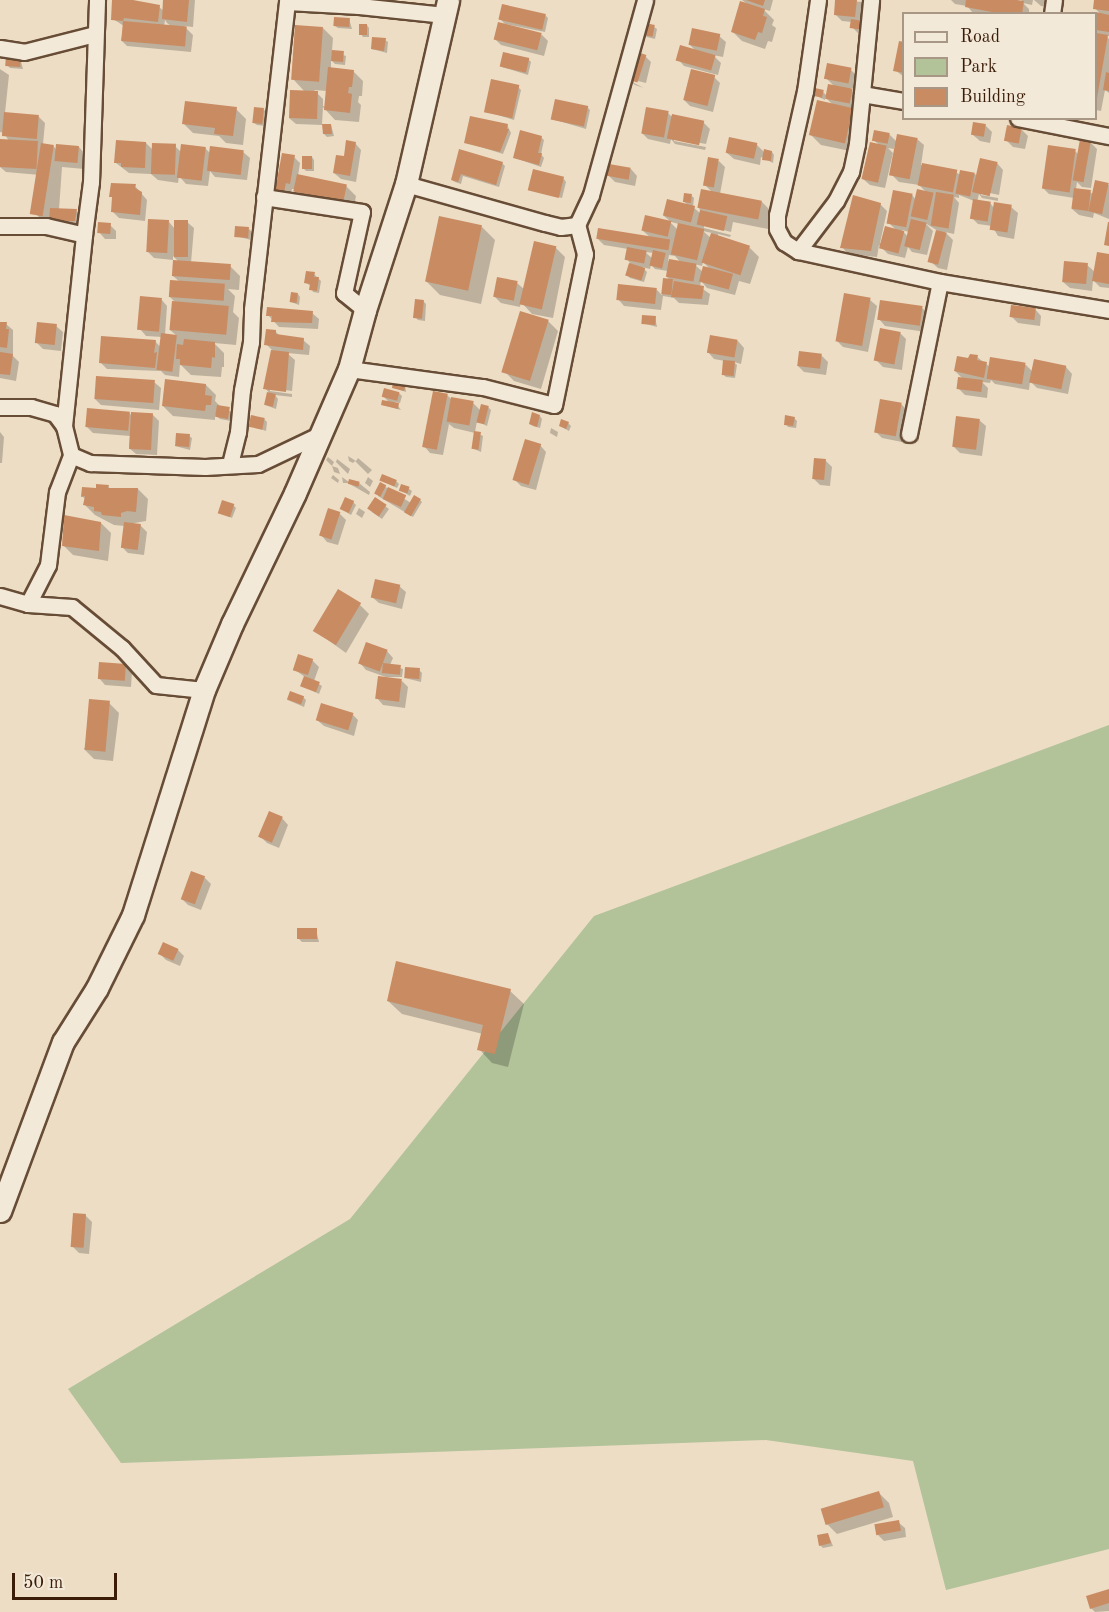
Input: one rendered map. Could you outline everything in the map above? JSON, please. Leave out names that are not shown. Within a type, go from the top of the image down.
[{"type":"main road","points":[[0,1211],[63,1042],[97,988],[133,915],[204,690],[232,624],[323,433],[349,369],[365,310],[406,184],[446,8]]},
{"type":"street","points":[[28,604],[48,565],[57,492],[71,455],[64,426],[91,182],[97,0]]},
{"type":"street","points":[[349,369],[483,387],[554,405],[585,254],[577,225],[591,195],[645,0]]},
{"type":"street","points":[[818,0],[805,91],[777,215],[777,229],[784,242],[798,251],[940,282],[1109,310]]},
{"type":"street","points":[[798,251],[836,201],[851,172],[862,94],[871,0]]},
{"type":"street","points":[[230,464],[235,447],[251,342],[252,309],[287,1],[359,6],[446,8]]},
{"type":"street","points":[[0,48],[24,52],[95,33]]},
{"type":"street","points":[[862,94],[902,101]]},
{"type":"street","points":[[1037,120],[1109,136]]},
{"type":"street","points":[[406,184],[544,223],[561,227],[577,225]]},
{"type":"street","points":[[264,197],[362,212],[344,294],[365,310]]},
{"type":"street","points":[[0,225],[46,226],[84,235]]},
{"type":"street","points":[[909,434],[940,282]]},
{"type":"street","points":[[0,407],[31,407],[55,414],[64,426]]},
{"type":"street","points":[[71,455],[90,463],[126,466],[205,467],[258,464],[323,433]]},
{"type":"street","points":[[235,447],[252,464]]},
{"type":"street","points":[[0,596],[28,604],[72,607],[122,648],[156,685],[204,690]]},
{"type":"green space","points":[[1109,725],[1109,1549],[946,1590],[913,1461],[766,1440],[121,1463],[68,1389],[350,1219],[594,916]]},
{"type":"building","points":[[112,0],[133,0],[160,5],[158,22],[124,18],[123,21],[111,20]]},
{"type":"building","points":[[163,0],[189,0],[187,22],[162,19]]},
{"type":"building","points":[[746,0],[765,0],[763,6]]},
{"type":"building","points":[[835,0],[857,0],[855,17],[834,15]]},
{"type":"building","points":[[966,0],[1024,1],[1022,12],[992,12],[965,7]]},
{"type":"building","points":[[1094,0],[1109,0],[1109,11],[1093,9]]},
{"type":"building","points":[[740,1],[765,9],[763,16],[767,17],[762,33],[758,32],[755,40],[731,32]]},
{"type":"building","points":[[502,4],[546,14],[542,30],[498,20]]},
{"type":"building","points":[[1097,12],[1109,15],[1109,32],[1097,30]]},
{"type":"building","points":[[334,17],[350,18],[349,27],[333,26]]},
{"type":"building","points":[[851,19],[863,21],[861,30],[850,28]]},
{"type":"building","points":[[123,21],[187,27],[185,47],[121,41]]},
{"type":"building","points":[[498,22],[542,33],[537,50],[494,39]]},
{"type":"building","points":[[645,23],[655,25],[653,37],[643,35]]},
{"type":"building","points":[[359,24],[367,24],[367,35],[359,35]]},
{"type":"building","points":[[295,25],[323,27],[319,82],[291,80]]},
{"type":"building","points":[[692,28],[720,34],[717,51],[688,45]]},
{"type":"building","points":[[1097,33],[1108,35],[1097,98]]},
{"type":"building","points":[[372,37],[386,38],[384,51],[371,49]]},
{"type":"building","points":[[899,41],[902,42],[902,73],[893,71]]},
{"type":"building","points":[[680,45],[716,55],[711,71],[676,60]]},
{"type":"building","points":[[332,50],[344,51],[343,62],[331,61]]},
{"type":"building","points":[[634,51],[646,55],[637,83],[625,79]]},
{"type":"building","points":[[503,52],[529,58],[526,73],[500,67]]},
{"type":"building","points":[[6,55],[21,56],[20,67],[5,66]]},
{"type":"building","points":[[827,63],[852,68],[848,83],[824,79]]},
{"type":"building","points":[[328,67],[354,70],[352,87],[349,87],[348,93],[352,94],[350,113],[324,110]]},
{"type":"building","points":[[691,69],[715,75],[708,106],[683,100]]},
{"type":"building","points":[[1106,72],[1109,73],[1109,91],[1103,90]]},
{"type":"building","points":[[491,79],[519,85],[512,118],[484,112]]},
{"type":"building","points":[[828,84],[853,89],[850,103],[825,99]]},
{"type":"building","points":[[815,88],[824,90],[822,98],[813,96]]},
{"type":"building","points":[[290,90],[318,91],[317,119],[289,118]]},
{"type":"building","points":[[555,99],[588,106],[584,127],[551,120]]},
{"type":"building","points":[[817,100],[853,108],[845,143],[809,135]]},
{"type":"building","points":[[185,101],[237,107],[233,136],[214,134],[215,128],[182,124]]},
{"type":"building","points":[[254,107],[264,108],[262,124],[252,123]]},
{"type":"building","points":[[646,107],[669,111],[664,138],[641,134]]},
{"type":"building","points":[[4,112],[39,115],[37,139],[2,136]]},
{"type":"building","points":[[672,114],[704,121],[699,145],[667,138]]},
{"type":"building","points":[[470,116],[508,124],[507,129],[509,129],[500,152],[464,143]]},
{"type":"building","points":[[973,122],[986,124],[984,137],[971,135]]},
{"type":"building","points":[[322,124],[331,124],[332,134],[323,134]]},
{"type":"building","points":[[1007,125],[1022,128],[1019,144],[1004,141]]},
{"type":"building","points":[[520,130],[542,136],[538,153],[542,153],[539,165],[513,158]]},
{"type":"building","points":[[874,130],[890,133],[888,144],[872,141]]},
{"type":"building","points":[[897,134],[918,138],[910,179],[889,175]]},
{"type":"building","points":[[729,137],[757,143],[754,159],[726,153]]},
{"type":"building","points":[[0,139],[38,141],[36,169],[0,167]]},
{"type":"building","points":[[1080,139],[1091,141],[1084,182],[1073,180]]},
{"type":"building","points":[[116,140],[146,142],[145,168],[121,167],[121,163],[114,163]]},
{"type":"building","points":[[346,140],[356,142],[350,176],[333,173],[336,155],[344,156]]},
{"type":"building","points":[[870,142],[887,146],[878,183],[861,179]]},
{"type":"building","points":[[41,143],[54,145],[43,216],[30,214]]},
{"type":"building","points":[[152,143],[176,144],[175,175],[151,174]]},
{"type":"building","points":[[56,144],[79,146],[77,163],[55,161]]},
{"type":"building","points":[[181,144],[206,147],[202,181],[177,178]]},
{"type":"building","points":[[1048,145],[1076,149],[1070,192],[1042,189]]},
{"type":"building","points":[[210,146],[244,150],[241,175],[207,171]]},
{"type":"building","points":[[459,149],[503,162],[496,185],[461,174],[458,182],[451,180]]},
{"type":"building","points":[[764,149],[772,151],[771,161],[762,160]]},
{"type":"building","points":[[282,153],[295,155],[290,184],[286,183],[284,192],[275,191]]},
{"type":"building","points":[[302,156],[312,156],[312,169],[302,169]]},
{"type":"building","points":[[708,157],[719,159],[714,187],[703,186]]},
{"type":"building","points":[[980,158],[998,162],[990,196],[972,192]]},
{"type":"building","points":[[922,163],[957,170],[953,192],[918,186]]},
{"type":"building","points":[[609,164],[631,168],[629,180],[607,176]]},
{"type":"building","points":[[533,169],[564,177],[559,198],[528,190]]},
{"type":"building","points":[[960,170],[975,173],[970,196],[955,194]]},
{"type":"building","points":[[297,174],[347,185],[343,202],[293,192]]},
{"type":"building","points":[[1095,180],[1109,183],[1102,214],[1088,211]]},
{"type":"building","points":[[111,183],[136,184],[135,188],[142,192],[140,215],[111,212],[112,197],[109,197]]},
{"type":"building","points":[[1074,188],[1091,190],[1088,211],[1071,209]]},
{"type":"building","points":[[701,189],[762,201],[758,219],[697,208]]},
{"type":"building","points":[[917,189],[934,193],[927,220],[911,216]]},
{"type":"building","points":[[893,190],[913,194],[906,227],[887,223]]},
{"type":"building","points":[[936,192],[954,195],[948,228],[931,226]]},
{"type":"building","points":[[684,193],[692,194],[691,203],[683,202]]},
{"type":"building","points":[[853,195],[881,203],[871,251],[840,248]]},
{"type":"building","points":[[667,199],[695,206],[691,223],[663,215]]},
{"type":"building","points":[[973,199],[991,202],[988,222],[970,219]]},
{"type":"building","points":[[994,202],[1012,205],[1007,232],[990,230]]},
{"type":"building","points":[[50,208],[77,209],[75,221],[49,222]]},
{"type":"building","points":[[700,210],[727,216],[724,231],[697,225]]},
{"type":"building","points":[[645,215],[671,221],[668,237],[641,231]]},
{"type":"building","points":[[439,216],[482,225],[468,291],[425,282]]},
{"type":"building","points":[[148,219],[169,220],[167,253],[146,252]]},
{"type":"building","points":[[911,219],[927,223],[920,250],[904,246]]},
{"type":"building","points":[[174,220],[188,220],[188,257],[174,257]]},
{"type":"building","points":[[98,222],[111,223],[110,234],[97,233]]},
{"type":"building","points":[[1109,222],[1109,246],[1104,245]]},
{"type":"building","points":[[678,223],[704,229],[697,260],[671,254]]},
{"type":"building","points":[[235,226],[249,227],[248,238],[234,237]]},
{"type":"building","points":[[885,226],[904,231],[898,253],[879,248]]},
{"type":"building","points":[[598,228],[670,239],[668,250],[596,239]]},
{"type":"building","points":[[936,230],[947,233],[938,265],[927,262]]},
{"type":"building","points":[[711,233],[750,246],[740,275],[701,262]]},
{"type":"building","points":[[534,241],[556,246],[542,310],[519,304]]},
{"type":"building","points":[[627,247],[647,251],[644,264],[625,260]]},
{"type":"building","points":[[653,250],[666,253],[662,269],[649,266]]},
{"type":"building","points":[[1097,252],[1109,254],[1109,284],[1092,281]]},
{"type":"building","points":[[669,259],[697,264],[693,282],[666,277]]},
{"type":"building","points":[[173,260],[231,264],[230,280],[172,276]]},
{"type":"building","points":[[1064,261],[1088,263],[1086,284],[1062,282]]},
{"type":"building","points":[[629,263],[645,268],[641,280],[625,275]]},
{"type":"building","points":[[703,266],[733,274],[729,289],[699,281]]},
{"type":"building","points":[[306,271],[315,272],[314,277],[319,277],[317,291],[309,290],[310,284],[304,283]]},
{"type":"building","points":[[497,277],[518,281],[514,301],[493,297]]},
{"type":"building","points":[[663,278],[673,279],[671,295],[661,294]]},
{"type":"building","points":[[170,280],[225,284],[224,301],[169,297]]},
{"type":"building","points":[[674,281],[704,286],[702,299],[671,297]]},
{"type":"building","points":[[618,284],[657,288],[655,304],[616,300]]},
{"type":"building","points":[[291,292],[298,293],[297,303],[290,302]]},
{"type":"building","points":[[844,293],[871,298],[862,346],[835,341]]},
{"type":"building","points":[[140,296],[162,298],[159,332],[137,330]]},
{"type":"building","points":[[415,299],[424,300],[422,319],[413,318]]},
{"type":"building","points":[[880,300],[923,306],[920,326],[877,320]]},
{"type":"building","points":[[172,301],[229,306],[226,335],[169,330]]},
{"type":"building","points":[[1011,305],[1036,308],[1034,320],[1010,317]]},
{"type":"building","points":[[267,307],[313,311],[312,323],[271,322],[272,316],[266,316]]},
{"type":"building","points":[[520,311],[549,320],[530,381],[501,372]]},
{"type":"building","points":[[642,315],[656,316],[655,325],[641,324]]},
{"type":"building","points":[[0,322],[7,322],[6,329],[9,329],[7,348],[0,347]]},
{"type":"building","points":[[37,322],[57,324],[55,345],[35,343]]},
{"type":"building","points":[[880,328],[901,332],[894,364],[874,360]]},
{"type":"building","points":[[266,329],[276,330],[276,334],[304,338],[303,350],[264,345]]},
{"type":"building","points":[[161,333],[177,335],[172,372],[156,370]]},
{"type":"building","points":[[710,335],[738,340],[734,358],[707,353]]},
{"type":"building","points":[[101,336],[156,340],[155,368],[99,363]]},
{"type":"building","points":[[184,339],[215,342],[215,358],[212,357],[211,368],[180,365],[180,359],[176,359],[177,344],[183,345]]},
{"type":"building","points":[[271,350],[289,352],[286,392],[263,389]]},
{"type":"building","points":[[799,351],[822,354],[820,369],[797,366]]},
{"type":"building","points":[[0,352],[13,354],[10,375],[0,374]]},
{"type":"building","points":[[970,354],[978,355],[977,360],[987,362],[984,378],[954,371],[957,356],[968,358]]},
{"type":"building","points":[[990,357],[1026,363],[1022,384],[987,379]]},
{"type":"building","points":[[1034,359],[1066,366],[1061,389],[1029,382]]},
{"type":"building","points":[[723,360],[735,361],[734,376],[722,375]]},
{"type":"building","points":[[96,376],[155,380],[153,403],[94,399]]},
{"type":"building","points":[[958,377],[983,380],[981,392],[957,389]]},
{"type":"building","points":[[165,379],[206,384],[205,395],[212,396],[211,405],[206,405],[205,411],[162,406]]},
{"type":"building","points":[[393,381],[406,383],[404,391],[392,388]]},
{"type":"building","points":[[384,388],[399,392],[397,401],[382,397]]},
{"type":"building","points":[[433,391],[448,394],[437,450],[422,447]]},
{"type":"building","points":[[267,392],[276,394],[273,407],[264,405]]},
{"type":"building","points":[[451,397],[474,401],[469,426],[447,422]]},
{"type":"building","points":[[880,399],[902,403],[896,436],[874,432]]},
{"type":"building","points":[[382,400],[399,403],[398,409],[381,405]]},
{"type":"building","points":[[481,404],[489,406],[484,424],[476,422]]},
{"type":"building","points":[[217,405],[230,407],[228,419],[215,417]]},
{"type":"building","points":[[87,408],[130,412],[128,431],[85,427]]},
{"type":"building","points":[[131,412],[153,413],[151,450],[129,449]]},
{"type":"building","points":[[532,412],[540,415],[537,427],[529,424]]},
{"type":"building","points":[[251,415],[265,418],[262,430],[249,427]]},
{"type":"building","points":[[785,415],[795,417],[793,426],[784,425]]},
{"type":"building","points":[[956,416],[980,419],[976,450],[952,447]]},
{"type":"building","points":[[561,419],[569,422],[566,429],[559,426]]},
{"type":"building","points":[[474,431],[481,432],[478,450],[471,449]]},
{"type":"building","points":[[176,433],[190,434],[189,447],[175,446]]},
{"type":"building","points":[[525,439],[541,444],[529,485],[512,480]]},
{"type":"building","points":[[814,458],[826,459],[824,480],[812,479]]},
{"type":"building","points":[[382,474],[397,480],[394,486],[379,480]]},
{"type":"building","points":[[349,479],[360,482],[358,487],[348,484]]},
{"type":"building","points":[[380,482],[386,485],[380,497],[374,494]]},
{"type":"building","points":[[96,484],[109,485],[108,488],[138,488],[136,512],[121,513],[121,517],[102,515],[101,512],[94,511],[94,507],[83,505],[85,496],[81,497],[82,487],[96,488]]},
{"type":"building","points":[[401,484],[410,487],[407,493],[399,491]]},
{"type":"building","points":[[388,487],[406,495],[401,507],[383,499]]},
{"type":"building","points":[[414,495],[421,499],[411,516],[404,512]]},
{"type":"building","points":[[345,497],[354,501],[349,513],[340,509]]},
{"type":"building","points":[[375,497],[387,505],[379,516],[367,509]]},
{"type":"building","points":[[222,500],[234,504],[230,517],[218,513]]},
{"type":"building","points":[[328,508],[340,512],[331,540],[319,536]]},
{"type":"building","points":[[64,515],[101,522],[99,551],[62,546]]},
{"type":"building","points":[[124,522],[141,524],[138,550],[121,548]]},
{"type":"building","points":[[375,579],[400,585],[396,603],[371,598]]},
{"type":"building","points":[[338,589],[361,603],[336,645],[313,631]]},
{"type":"building","points":[[366,642],[388,650],[380,671],[358,664]]},
{"type":"building","points":[[298,654],[313,659],[308,675],[293,670]]},
{"type":"building","points":[[99,662],[126,664],[125,681],[98,679]]},
{"type":"building","points":[[383,663],[401,665],[400,675],[382,673]]},
{"type":"building","points":[[405,667],[420,668],[419,679],[404,678]]},
{"type":"building","points":[[304,676],[320,682],[316,692],[300,686]]},
{"type":"building","points":[[378,676],[402,679],[399,702],[375,699]]},
{"type":"building","points":[[290,691],[304,696],[301,705],[287,699]]},
{"type":"building","points":[[89,699],[110,701],[105,752],[85,750]]},
{"type":"building","points":[[321,703],[354,713],[348,730],[316,720]]},
{"type":"building","points":[[269,811],[283,817],[272,843],[258,837]]},
{"type":"building","points":[[191,871],[205,876],[195,904],[181,899]]},
{"type":"building","points":[[297,928],[317,928],[317,939],[297,939]]},
{"type":"building","points":[[163,942],[179,949],[173,961],[158,954]]},
{"type":"building","points":[[396,961],[511,989],[495,1054],[477,1050],[483,1025],[387,1001]]},
{"type":"building","points":[[73,1213],[86,1214],[84,1248],[71,1247]]},
{"type":"building","points":[[879,1491],[884,1507],[826,1525],[821,1509]]},
{"type":"building","points":[[899,1520],[901,1531],[876,1535],[874,1524]]},
{"type":"building","points":[[828,1533],[831,1543],[819,1546],[817,1535]]},
{"type":"building","points":[[1109,1589],[1109,1603],[1090,1609],[1086,1596]]}]
